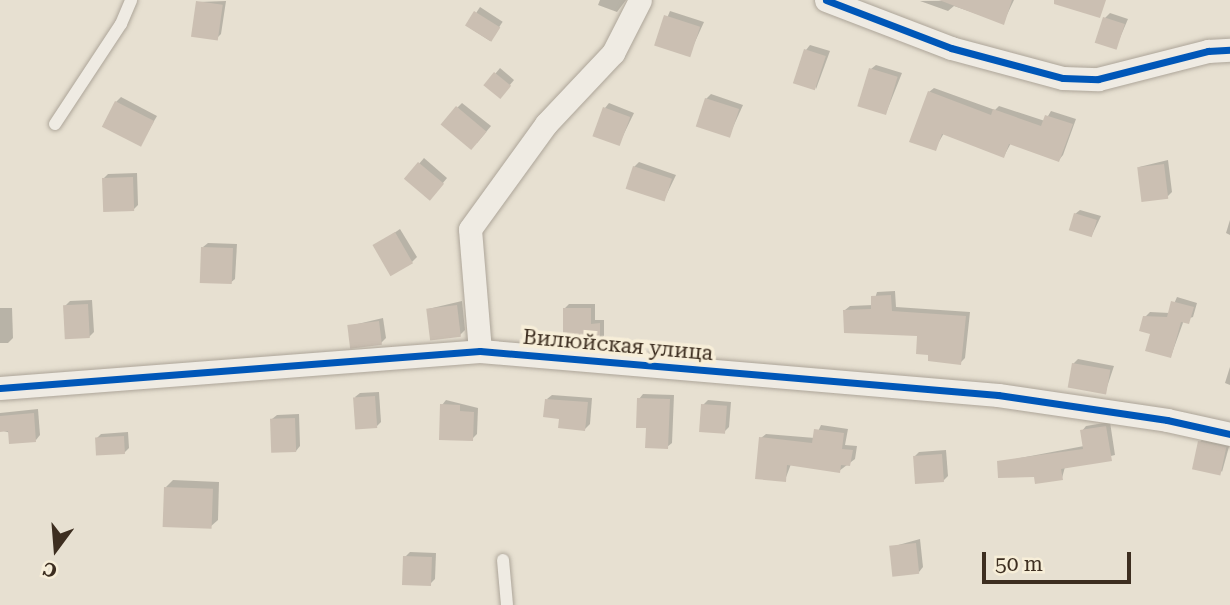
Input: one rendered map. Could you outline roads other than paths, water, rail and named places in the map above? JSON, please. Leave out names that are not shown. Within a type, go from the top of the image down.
[{"type":"street","points":[[480,351],[470,229],[546,124],[612,53],[640,0]]},
{"type":"street","points":[[826,0],[951,48],[1063,78],[1098,79],[1208,51],[1230,50]]},
{"type":"street","name":"Вилюйская улица","points":[[0,388],[480,351],[998,396],[1167,420],[1230,434]]},
{"type":"lane","points":[[55,124],[121,24],[131,0]]},
{"type":"lane","points":[[503,559],[508,605]]}]
